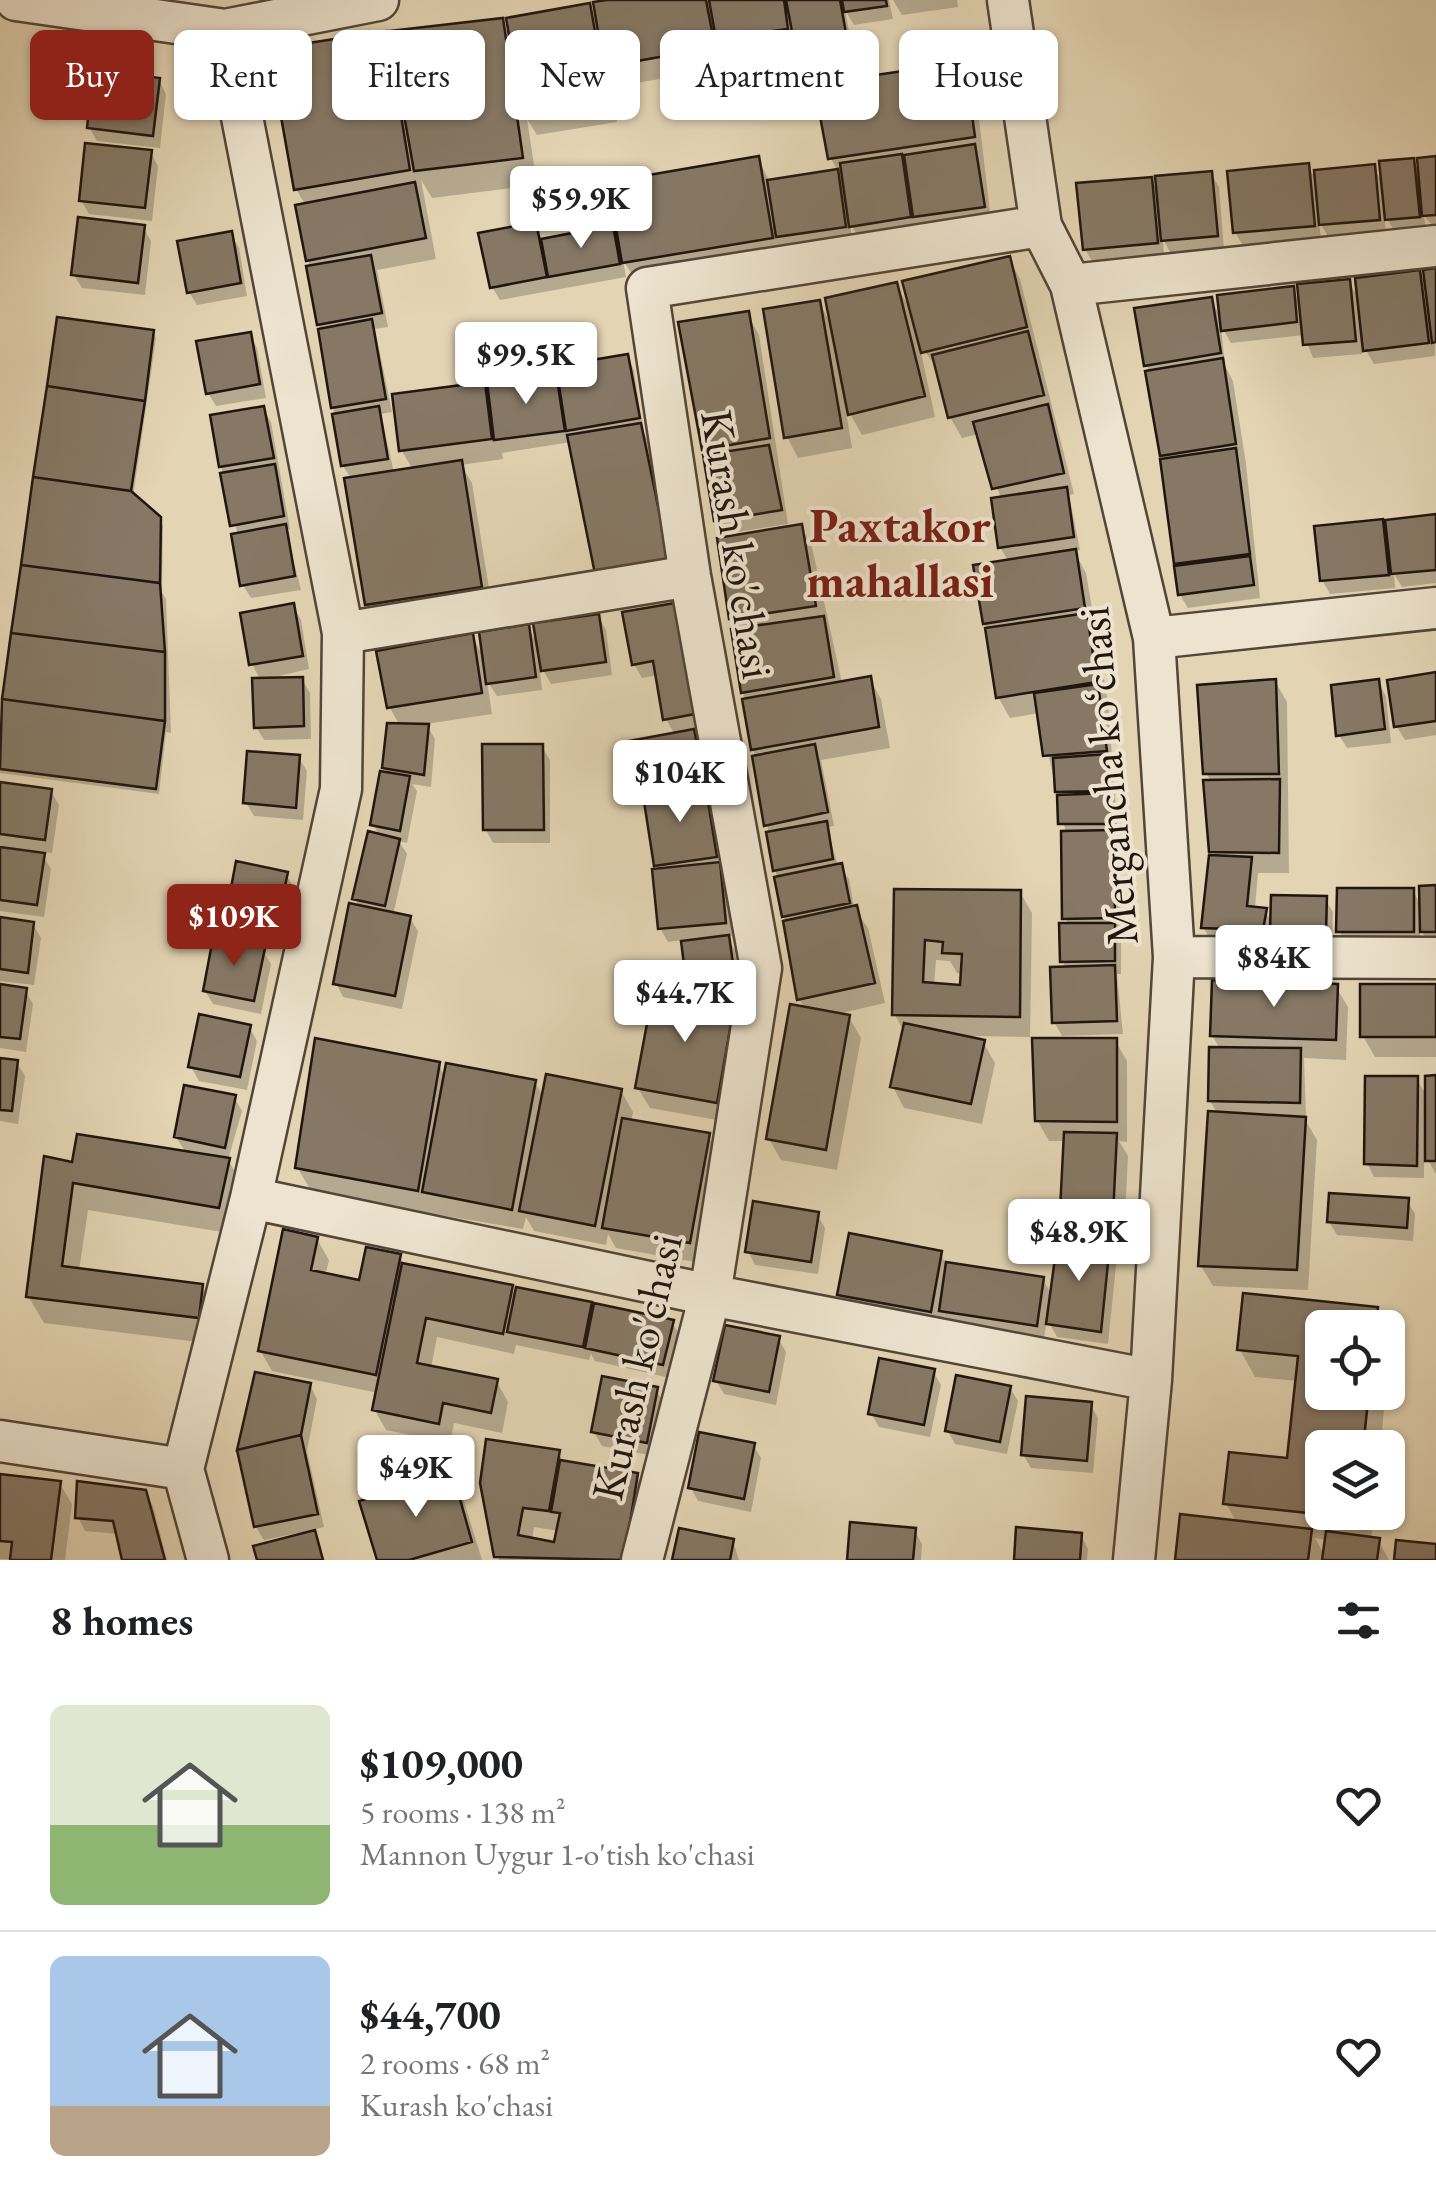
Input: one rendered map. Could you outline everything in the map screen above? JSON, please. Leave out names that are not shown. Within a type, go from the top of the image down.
[{"type":"street","points":[[16,0],[225,30],[378,0]]},
{"type":"street","name":"Mergancha koʻchasi","points":[[1008,0],[1041,226],[1070,285],[1154,638],[1174,956],[1151,1380],[1134,1560]]},
{"type":"street","points":[[208,1560],[183,1469],[251,1198],[341,789],[343,632],[243,120]]},
{"type":"street","name":"Kurash ko'chasi","points":[[642,1560],[710,1295],[761,968],[690,576],[647,288],[1041,226]]},
{"type":"street","points":[[1070,285],[1436,246]]},
{"type":"street","points":[[343,632],[690,576]]},
{"type":"street","points":[[1154,638],[1436,608]]},
{"type":"street","points":[[1174,956],[1436,958]]},
{"type":"street","points":[[251,1198],[710,1295],[1151,1380]]},
{"type":"street","points":[[0,1440],[183,1469]]},
{"type":"building","points":[[706,0],[712,30],[660,30],[660,57],[640,61],[640,30],[598,30],[593,2]]},
{"type":"building","points":[[709,0],[784,0],[788,29],[714,30]]},
{"type":"building","points":[[786,0],[840,0],[845,30],[792,30]]},
{"type":"building","points":[[842,0],[886,0],[887,6],[844,12]]},
{"type":"building","points":[[590,3],[595,30],[508,30],[506,18]]},
{"type":"building","points":[[503,18],[505,120],[518,120],[523,158],[414,171],[405,120],[485,120],[485,30],[398,30]]},
{"type":"building","points":[[332,39],[332,120],[402,120],[410,170],[294,190],[282,120],[312,120],[312,42]]},
{"type":"building","points":[[899,72],[899,120],[973,120],[975,137],[828,159],[821,120],[879,120],[879,75]]},
{"type":"building","points":[[154,77],[160,78],[153,136],[87,128],[88,120],[154,120]]},
{"type":"building","points":[[85,143],[152,150],[145,208],[79,201]]},
{"type":"building","points":[[975,144],[985,207],[913,217],[904,155]]},
{"type":"building","points":[[902,154],[911,217],[849,227],[840,163]]},
{"type":"building","points":[[759,156],[773,238],[622,263],[608,182]]},
{"type":"building","points":[[1436,156],[1436,215],[1422,216],[1417,158]]},
{"type":"building","points":[[1414,158],[1420,217],[1385,220],[1379,161]]},
{"type":"building","points":[[1309,163],[1315,226],[1233,233],[1227,171]]},
{"type":"building","points":[[1375,164],[1380,220],[1319,225],[1314,170]]},
{"type":"building","points":[[838,169],[846,227],[776,237],[767,180]]},
{"type":"building","points":[[1212,171],[1218,236],[1161,241],[1155,176]]},
{"type":"building","points":[[1152,177],[1158,243],[1083,250],[1076,183]]},
{"type":"building","points":[[415,182],[426,238],[306,261],[295,205]]},
{"type":"building","points":[[78,217],[145,225],[138,283],[71,275]]},
{"type":"building","points":[[536,222],[547,277],[490,288],[478,233]]},
{"type":"building","points":[[613,225],[620,264],[548,277],[541,239]]},
{"type":"building","points":[[232,231],[241,283],[187,293],[177,241]]},
{"type":"building","points":[[371,255],[382,313],[317,325],[306,266]]},
{"type":"building","points":[[1010,256],[1027,327],[921,353],[902,281]]},
{"type":"building","points":[[1436,268],[1436,342],[1432,343],[1423,270]]},
{"type":"building","points":[[1420,270],[1429,343],[1363,351],[1355,278]]},
{"type":"building","points":[[1350,279],[1356,341],[1303,345],[1297,284]]},
{"type":"building","points":[[897,282],[925,396],[848,415],[825,298]]},
{"type":"building","points":[[1294,286],[1297,322],[1221,331],[1217,295]]},
{"type":"building","points":[[1212,297],[1221,353],[1144,366],[1134,308]]},
{"type":"building","points":[[820,300],[842,428],[784,438],[763,309]]},
{"type":"building","points":[[749,311],[770,438],[702,450],[678,322]]},
{"type":"building","points":[[57,317],[154,330],[145,401],[47,386]]},
{"type":"building","points":[[372,319],[386,399],[331,408],[318,329]]},
{"type":"building","points":[[1028,331],[1044,395],[948,418],[932,355]]},
{"type":"building","points":[[251,332],[260,384],[206,394],[196,341]]},
{"type":"building","points":[[628,354],[640,418],[566,431],[556,366]]},
{"type":"building","points":[[1223,358],[1236,444],[1160,456],[1145,371]]},
{"type":"building","points":[[556,373],[565,431],[494,440],[487,382]]},
{"type":"building","points":[[485,382],[492,439],[399,451],[392,394]]},
{"type":"building","points":[[47,386],[145,401],[131,491],[33,477]]},
{"type":"building","points":[[1048,404],[1064,473],[992,489],[973,422]]},
{"type":"building","points":[[264,406],[274,458],[219,467],[210,415]]},
{"type":"building","points":[[379,406],[388,459],[341,466],[332,414]]},
{"type":"building","points":[[641,423],[669,560],[595,574],[567,435]]},
{"type":"building","points":[[769,445],[782,510],[714,521],[703,455]]},
{"type":"building","points":[[1236,448],[1250,554],[1174,564],[1160,459]]},
{"type":"building","points":[[462,460],[482,587],[365,605],[344,478]]},
{"type":"building","points":[[275,464],[284,516],[230,526],[220,473]]},
{"type":"building","points":[[33,477],[131,491],[161,517],[160,583],[21,565]]},
{"type":"building","points":[[1067,487],[1074,537],[998,548],[991,498]]},
{"type":"building","points":[[1436,514],[1436,570],[1391,574],[1385,520]]},
{"type":"building","points":[[1383,519],[1389,575],[1320,581],[1314,526]]},
{"type":"building","points":[[286,524],[295,576],[240,586],[231,534]]},
{"type":"building","points":[[802,524],[816,606],[729,619],[717,538]]},
{"type":"building","points":[[1076,549],[1085,608],[983,624],[973,565]]},
{"type":"building","points":[[1250,556],[1254,585],[1178,595],[1174,566]]},
{"type":"building","points":[[21,565],[160,583],[165,652],[11,633]]},
{"type":"building","points":[[294,603],[303,656],[249,665],[240,613]]},
{"type":"building","points":[[675,603],[695,714],[663,720],[653,661],[632,665],[622,612]]},
{"type":"building","points":[[1087,613],[1097,682],[996,698],[985,628]]},
{"type":"building","points":[[599,614],[606,662],[541,671],[533,623]]},
{"type":"building","points":[[824,616],[834,677],[741,693],[731,629]]},
{"type":"building","points":[[529,624],[536,677],[486,684],[479,632]]},
{"type":"building","points":[[11,633],[165,652],[165,721],[2,699]]},
{"type":"building","points":[[473,633],[482,693],[387,708],[376,651]]},
{"type":"building","points":[[1436,672],[1436,721],[1394,727],[1387,680]]},
{"type":"building","points":[[871,676],[879,727],[751,750],[742,699]]},
{"type":"building","points":[[303,677],[304,726],[254,728],[252,678]]},
{"type":"building","points":[[1276,679],[1279,774],[1203,774],[1197,685]]},
{"type":"building","points":[[1379,679],[1385,729],[1336,736],[1331,685]]},
{"type":"building","points":[[1098,684],[1107,751],[1043,756],[1034,693]]},
{"type":"building","points":[[2,699],[165,721],[156,789],[0,769]]},
{"type":"building","points":[[387,723],[429,724],[424,775],[382,768]]},
{"type":"building","points":[[694,729],[704,778],[639,790],[629,741]]},
{"type":"building","points":[[482,744],[543,744],[544,830],[483,830]]},
{"type":"building","points":[[815,744],[828,812],[764,826],[752,756]]},
{"type":"building","points":[[247,751],[300,755],[296,808],[243,803]]},
{"type":"building","points":[[1107,754],[1110,791],[1055,792],[1053,758]]},
{"type":"building","points":[[380,771],[410,776],[400,831],[370,825]]},
{"type":"building","points":[[1280,779],[1279,853],[1209,852],[1203,780]]},
{"type":"building","points":[[0,782],[52,789],[45,840],[0,834]]},
{"type":"building","points":[[705,783],[717,857],[654,866],[643,795]]},
{"type":"building","points":[[1110,793],[1112,824],[1058,824],[1057,795]]},
{"type":"building","points":[[827,821],[833,859],[773,871],[766,832]]},
{"type":"building","points":[[1114,830],[1115,918],[1062,919],[1061,831]]},
{"type":"building","points":[[368,831],[400,839],[385,906],[352,899]]},
{"type":"building","points":[[0,847],[45,853],[37,905],[0,900]]},
{"type":"building","points":[[1209,855],[1252,857],[1247,906],[1267,908],[1263,930],[1201,928]]},
{"type":"building","points":[[236,861],[288,872],[277,924],[226,915]]},
{"type":"building","points":[[720,862],[726,923],[658,929],[652,869]]},
{"type":"building","points":[[842,863],[850,903],[782,917],[774,877]]},
{"type":"building","points":[[1436,885],[1436,932],[1420,932],[1419,886]]},
{"type":"building","points":[[1337,888],[1414,888],[1414,932],[1336,932]]},
{"type":"building","points":[[894,889],[1021,890],[1020,1017],[892,1015]],"holes":[[[925,940],[943,942],[942,953],[962,954],[960,985],[923,982]]]},
{"type":"building","points":[[1271,895],[1327,896],[1326,932],[1270,930]]},
{"type":"building","points":[[349,903],[411,916],[395,996],[333,984]]},
{"type":"building","points":[[857,905],[875,983],[797,1000],[783,921]]},
{"type":"building","points":[[0,917],[34,922],[28,973],[0,969]]},
{"type":"building","points":[[1059,923],[1115,923],[1115,961],[1060,962]]},
{"type":"building","points":[[729,935],[737,992],[687,988],[681,941]]},
{"type":"building","points":[[213,938],[265,948],[254,1001],[203,991]]},
{"type":"building","points":[[1115,965],[1117,1021],[1052,1023],[1050,967]]},
{"type":"building","points":[[1212,980],[1338,984],[1336,1040],[1210,1036]]},
{"type":"building","points":[[0,984],[27,988],[20,1039],[0,1037]]},
{"type":"building","points":[[1360,984],[1436,984],[1436,1037],[1360,1037]]},
{"type":"building","points":[[654,986],[735,1001],[717,1103],[635,1088]]},
{"type":"building","points":[[790,1004],[850,1015],[826,1150],[766,1139]]},
{"type":"building","points":[[199,1014],[251,1025],[240,1077],[188,1067]]},
{"type":"building","points":[[904,1023],[985,1040],[971,1104],[890,1087]]},
{"type":"building","points":[[315,1038],[440,1062],[418,1191],[295,1168]]},
{"type":"building","points":[[1032,1038],[1117,1038],[1117,1122],[1035,1121]]},
{"type":"building","points":[[1209,1047],[1301,1048],[1300,1103],[1208,1101]]},
{"type":"building","points":[[0,1058],[18,1060],[12,1111],[0,1110]]},
{"type":"building","points":[[446,1063],[536,1080],[512,1210],[422,1192]]},
{"type":"building","points":[[546,1074],[622,1089],[595,1226],[519,1211]]},
{"type":"building","points":[[1436,1075],[1436,1161],[1425,1161],[1425,1076]]},
{"type":"building","points":[[1365,1076],[1418,1076],[1417,1166],[1364,1164]]},
{"type":"building","points":[[184,1085],[236,1095],[225,1148],[174,1137]]},
{"type":"building","points":[[1208,1111],[1306,1117],[1297,1270],[1198,1266]]},
{"type":"building","points":[[622,1118],[710,1133],[690,1243],[602,1228]]},
{"type":"building","points":[[1064,1132],[1117,1133],[1112,1237],[1059,1230]]},
{"type":"building","points":[[77,1134],[230,1158],[219,1208],[73,1183],[62,1266],[203,1284],[199,1318],[26,1297],[44,1156],[72,1162]]},
{"type":"building","points":[[1329,1193],[1409,1198],[1407,1228],[1327,1222]]},
{"type":"building","points":[[753,1201],[819,1212],[811,1262],[745,1252]]},
{"type":"building","points":[[283,1229],[318,1237],[311,1270],[359,1280],[366,1247],[401,1254],[376,1375],[258,1351]]},
{"type":"building","points":[[849,1233],[942,1251],[931,1312],[837,1295]]},
{"type":"building","points":[[1058,1236],[1110,1243],[1101,1332],[1046,1324]]},
{"type":"building","points":[[946,1262],[1044,1277],[1037,1326],[939,1311]]},
{"type":"building","points":[[402,1263],[513,1285],[503,1334],[426,1318],[417,1363],[498,1379],[491,1413],[443,1403],[439,1424],[372,1410]]},
{"type":"building","points":[[516,1287],[592,1302],[583,1347],[507,1332]]},
{"type":"building","points":[[1243,1293],[1378,1307],[1305,1310],[1305,1410],[1367,1410],[1365,1430],[1305,1430],[1305,1513],[1223,1504],[1229,1452],[1287,1458],[1298,1356],[1237,1350]]},
{"type":"building","points":[[594,1303],[674,1320],[663,1365],[585,1348]]},
{"type":"building","points":[[725,1325],[780,1336],[769,1392],[713,1381]]},
{"type":"building","points":[[879,1358],[935,1369],[924,1425],[868,1414]]},
{"type":"building","points":[[255,1372],[311,1383],[301,1435],[237,1450]]},
{"type":"building","points":[[956,1375],[1011,1386],[1000,1442],[945,1431]]},
{"type":"building","points":[[602,1376],[658,1387],[647,1443],[591,1432]]},
{"type":"building","points":[[1026,1396],[1092,1402],[1087,1461],[1021,1455]]},
{"type":"building","points":[[699,1432],[755,1443],[744,1499],[688,1488]]},
{"type":"building","points":[[301,1435],[318,1514],[254,1527],[237,1450]]},
{"type":"building","points":[[486,1439],[560,1450],[549,1511],[523,1508],[518,1535],[554,1542],[560,1513],[551,1512],[560,1460],[638,1473],[624,1560],[494,1557],[480,1483]]},
{"type":"building","points":[[0,1474],[61,1481],[51,1560],[10,1560],[12,1542],[0,1541]]},
{"type":"building","points":[[453,1474],[472,1542],[409,1560],[377,1560],[359,1501]]},
{"type":"building","points":[[77,1481],[146,1490],[165,1560],[122,1560],[113,1521],[75,1518]]},
{"type":"building","points":[[1180,1514],[1312,1530],[1308,1560],[1175,1560]]},
{"type":"building","points":[[850,1522],[916,1528],[913,1560],[847,1560]]},
{"type":"building","points":[[1016,1527],[1082,1533],[1080,1560],[1014,1560]]},
{"type":"building","points":[[679,1528],[734,1539],[730,1560],[672,1560]]},
{"type":"building","points":[[315,1530],[323,1560],[257,1560],[253,1546]]},
{"type":"building","points":[[1326,1531],[1380,1538],[1377,1560],[1322,1560]]},
{"type":"building","points":[[1396,1540],[1436,1544],[1436,1560],[1394,1560]]},
{"type":"district","name":"Paxtakor mahallasi","points":[[900,552]]}]
